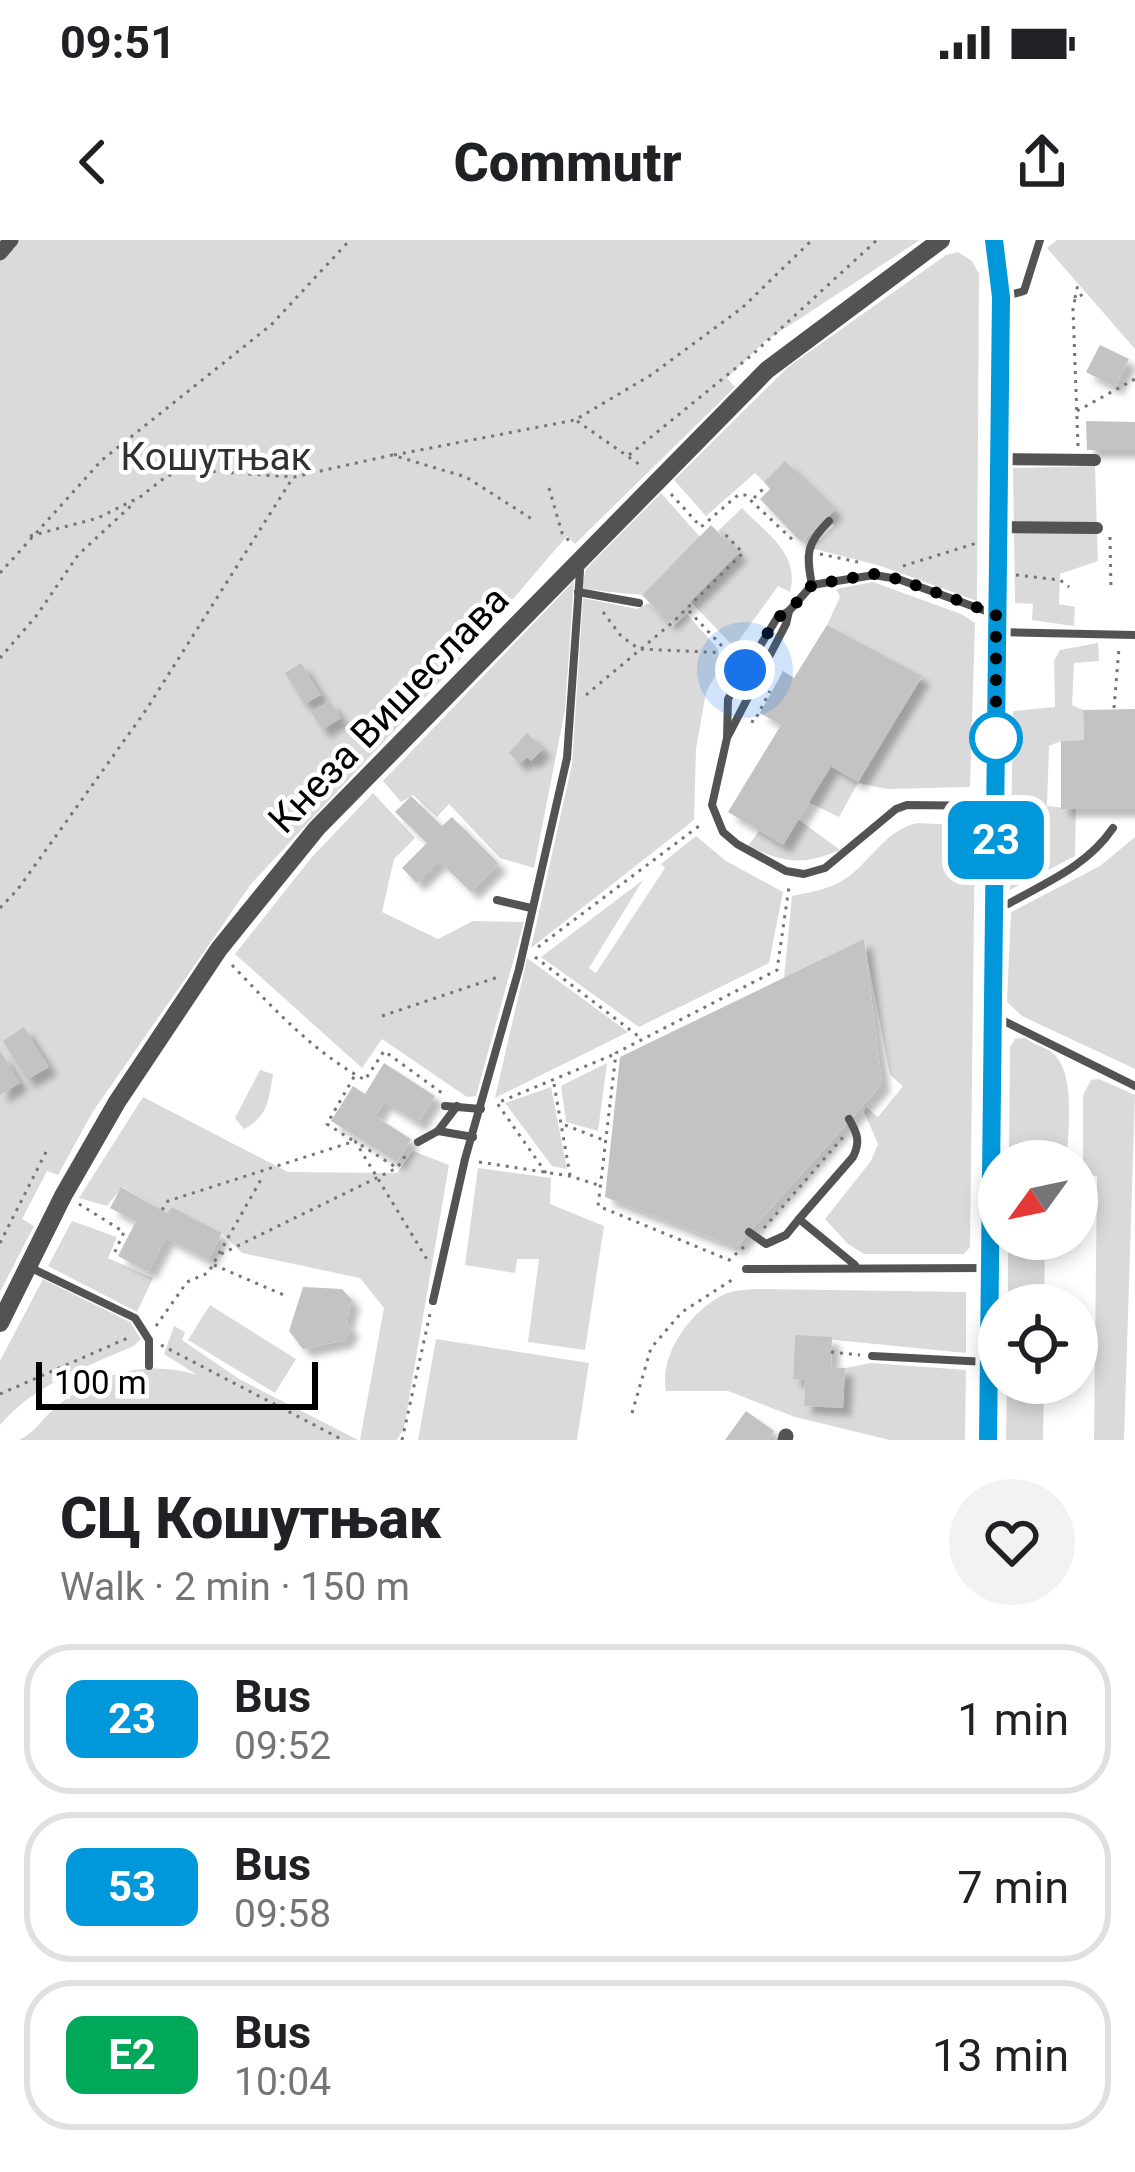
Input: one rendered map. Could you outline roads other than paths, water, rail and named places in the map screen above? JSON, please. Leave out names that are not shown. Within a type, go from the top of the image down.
[{"type":"main road","points":[[988,240],[1001,297],[998,459],[990,535],[996,623],[996,806],[990,1284]]},
{"type":"main road","points":[[988,1404],[988,1440]]},
{"type":"street","points":[[0,253],[11,240]]},
{"type":"street","name":"Кнеза Вишеслава","points":[[0,1323],[117,1102],[256,900],[317,828],[576,557],[779,360],[941,240]]},
{"type":"street","points":[[998,459],[1095,460]]},
{"type":"street","points":[[990,535],[1103,532]]},
{"type":"lane","points":[[1001,297],[1024,291],[1040,240]]},
{"type":"lane","points":[[812,585],[806,552],[811,539],[829,521]]},
{"type":"lane","points":[[433,1301],[519,969],[567,758],[580,571],[576,557]]},
{"type":"lane","points":[[996,806],[907,805],[825,868],[792,873],[737,844],[716,818],[714,789],[727,738],[728,699],[777,618],[812,585],[879,573],[996,623],[1135,635]]},
{"type":"lane","points":[[578,592],[639,603]]},
{"type":"lane","points":[[727,738],[787,624],[789,611]]},
{"type":"lane","points":[[994,905],[1008,904],[1080,864],[1100,848],[1113,828]]},
{"type":"lane","points":[[497,900],[531,908]]},
{"type":"lane","points":[[993,1016],[1135,1086]]},
{"type":"lane","points":[[418,1142],[437,1131],[458,1105]]},
{"type":"lane","points":[[445,1106],[481,1109]]},
{"type":"lane","points":[[752,1235],[766,1244],[774,1242],[799,1219],[853,1157],[858,1146],[851,1123]]},
{"type":"lane","points":[[437,1131],[473,1137]]},
{"type":"lane","points":[[799,1219],[856,1266]]},
{"type":"lane","points":[[28,1266],[135,1318],[146,1336],[149,1366]]},
{"type":"lane","points":[[746,1269],[990,1268]]},
{"type":"lane","points":[[872,1356],[978,1361]]},
{"type":"park label","name":"Кошутњак","points":[[216,456]]}]
